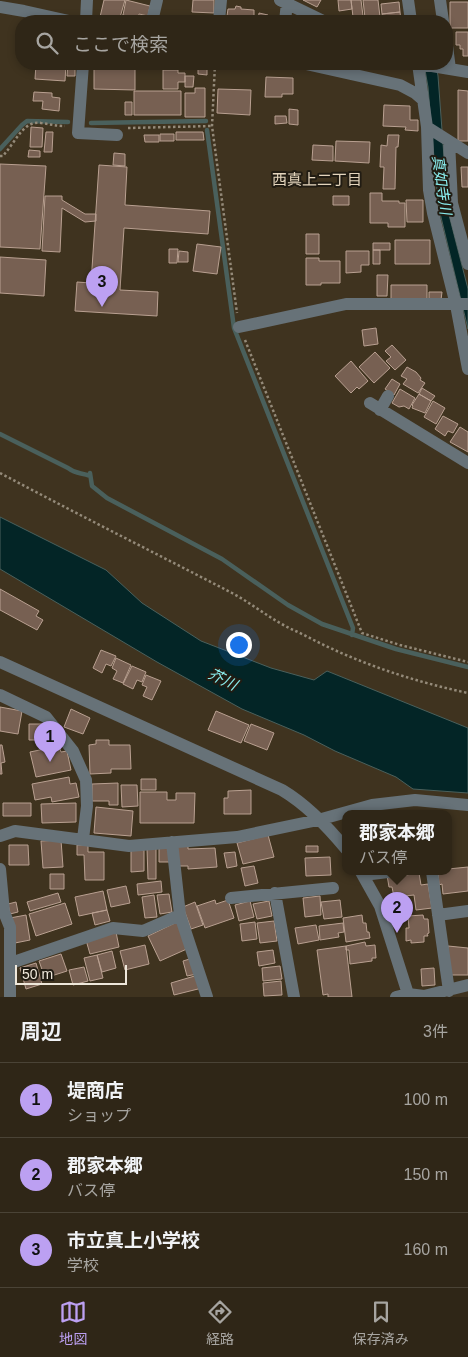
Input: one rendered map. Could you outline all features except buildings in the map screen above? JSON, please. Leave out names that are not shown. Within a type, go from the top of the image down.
[{"type":"street","points":[[86,15],[87,0]]},
{"type":"street","points":[[153,15],[157,0]]},
{"type":"street","points":[[220,15],[221,0]]},
{"type":"street","points":[[408,0],[410,15]]},
{"type":"street","points":[[440,0],[442,15]]},
{"type":"street","points":[[283,2],[284,15]]},
{"type":"street","points":[[283,2],[310,15]]},
{"type":"street","points":[[0,7],[42,15]]},
{"type":"street","points":[[83,70],[78,133],[116,134]]},
{"type":"street","points":[[333,70],[400,85],[422,99]]},
{"type":"street","points":[[420,70],[422,99],[428,128],[429,190],[433,213],[462,304],[468,369]]},
{"type":"street","points":[[453,70],[468,72]]},
{"type":"street","points":[[428,128],[468,153]]},
{"type":"street","points":[[448,140],[452,203],[468,264]]},
{"type":"street","points":[[239,326],[346,304],[462,304]]},
{"type":"street","points":[[388,396],[375,406],[468,462]]},
{"type":"street","points":[[0,662],[282,790],[292,796],[342,845]]},
{"type":"street","points":[[0,695],[46,717],[73,751],[86,780],[87,806],[83,839]]},
{"type":"street","points":[[354,810],[372,805],[415,800],[468,805]]},
{"type":"street","points":[[0,836],[15,832],[129,846],[237,837],[342,813]]},
{"type":"street","points":[[172,842],[180,914],[207,997]]},
{"type":"street","points":[[0,869],[4,912],[10,927],[10,997]]},
{"type":"street","points":[[363,875],[380,906],[404,996],[424,996],[468,985]]},
{"type":"street","points":[[432,875],[449,991]]},
{"type":"street","points":[[232,898],[333,888]]},
{"type":"street","points":[[275,893],[294,997]]},
{"type":"street","points":[[438,914],[468,911]]},
{"type":"street","points":[[11,963],[114,928],[144,932],[180,914]]},
{"type":"path","points":[[215,70],[212,126],[239,326],[362,633],[400,645],[468,662]]},
{"type":"path","points":[[0,156],[3,156],[25,128],[32,124],[41,123],[47,126],[79,127]]},
{"type":"path","points":[[116,134],[117,128],[212,126]]},
{"type":"path","points":[[0,473],[233,594],[281,624],[318,643],[390,672],[449,689],[468,692]]},
{"type":"water","name":"真如寺川","points":[[425,70],[437,70],[448,211],[468,289],[468,329],[440,213]]},
{"type":"water","name":"芥川","points":[[0,517],[106,570],[142,603],[201,641],[271,668],[314,680],[327,671],[468,728],[468,793],[413,789],[396,777],[242,709],[157,662],[0,569]]},
{"type":"waterway","points":[[0,149],[27,121],[68,122]]},
{"type":"waterway","points":[[91,123],[206,121]]},
{"type":"waterway","points":[[207,130],[234,328],[353,628],[352,635]]},
{"type":"waterway","points":[[0,434],[74,472],[90,476]]},
{"type":"waterway","points":[[90,473],[92,486],[107,498],[222,559],[288,605],[322,624],[396,649],[468,667]]},
{"type":"place","name":"市立真上小学校","points":[[102,307]]},
{"type":"place","name":"堤商店","points":[[50,762]]},
{"type":"place","name":"郡家本郷","points":[[397,933]]},
{"type":"district","name":"西真上二丁目","points":[[317,179]]}]
